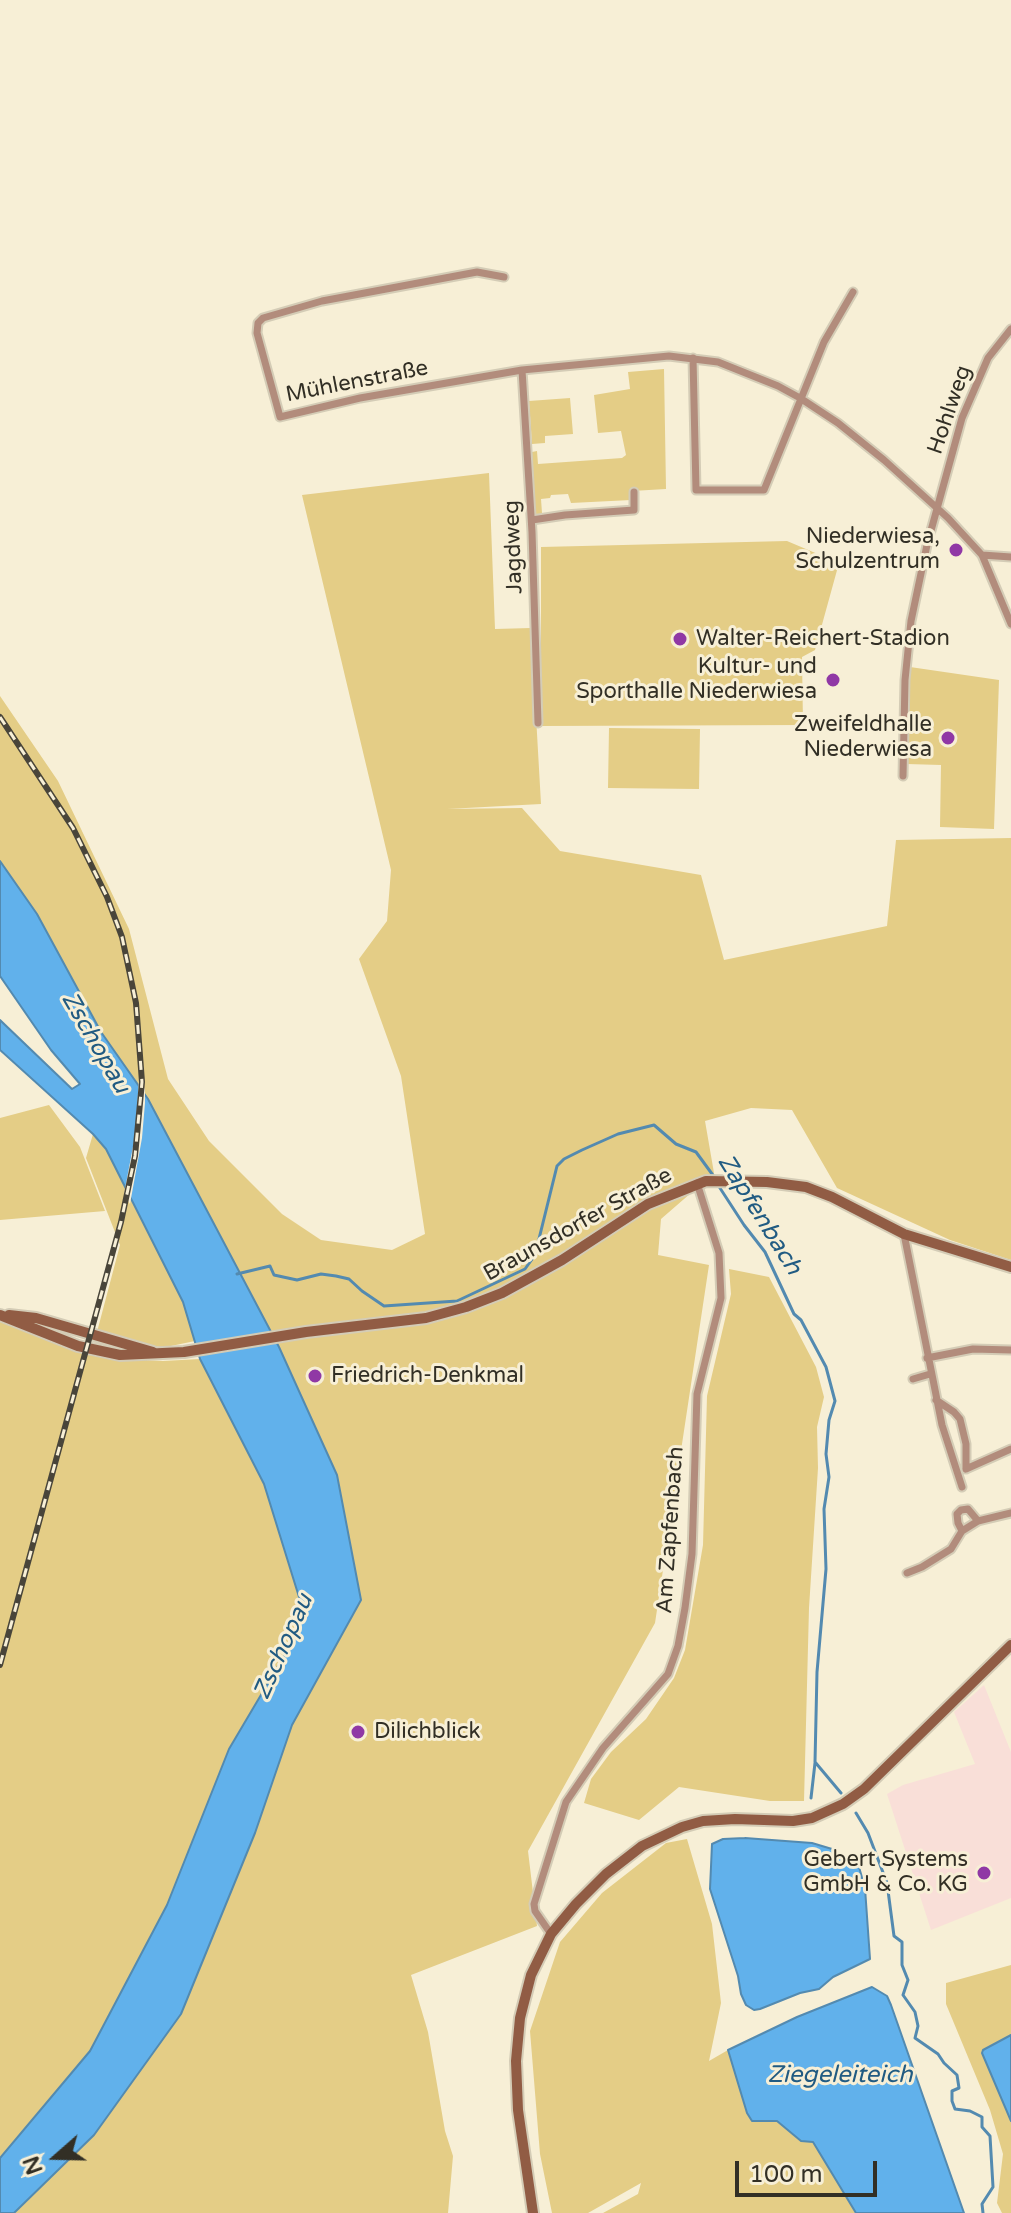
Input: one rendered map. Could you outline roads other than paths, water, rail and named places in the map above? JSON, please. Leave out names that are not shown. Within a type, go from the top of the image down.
[{"type":"street","name":"Mühlenstraße","points":[[504,277],[477,272],[322,301],[265,317],[258,323],[257,333],[280,417],[360,398],[522,370],[645,358],[693,358],[741,370],[800,398],[831,418],[873,450],[938,509],[982,555],[1011,624]]},
{"type":"street","points":[[693,358],[696,490],[764,490],[824,342],[853,292]]},
{"type":"street","name":"Hohlweg","points":[[903,776],[904,690],[911,621],[927,545],[967,405],[988,358],[1011,329]]},
{"type":"street","name":"Jagdweg","points":[[522,370],[532,520],[538,723]]},
{"type":"street","points":[[532,520],[634,510],[634,492]]},
{"type":"street","points":[[982,555],[1011,557]]},
{"type":"street","name":"Braunsdorfer Straße","points":[[0,1314],[36,1318],[162,1354],[426,1318],[484,1300],[562,1260],[648,1204],[702,1182],[806,1187],[904,1234],[1011,1267]]},
{"type":"street","name":"Am Zapfenbach","points":[[551,1934],[535,1911],[534,1904],[566,1802],[603,1748],[668,1674],[678,1646],[692,1554],[697,1394],[721,1298],[719,1253],[702,1182]]},
{"type":"street","points":[[904,1234],[936,1400],[962,1472]]},
{"type":"street","points":[[927,1358],[973,1349],[1011,1350]]},
{"type":"street","points":[[913,1379],[930,1374]]},
{"type":"street","points":[[936,1400],[960,1419],[966,1444],[962,1487]]},
{"type":"street","points":[[962,1472],[1011,1449]]},
{"type":"street","points":[[962,1531],[957,1514],[961,1510],[968,1509],[978,1521]]},
{"type":"street","points":[[907,1573],[951,1549],[962,1531],[978,1521],[1011,1513]]},
{"type":"street","points":[[533,2213],[518,2110],[516,2061],[520,2018],[531,1975],[551,1934],[576,1904],[606,1874],[662,1834],[703,1821],[793,1821],[812,1818],[843,1804],[864,1789],[1011,1645]]},
{"type":"water","name":"Zschopau","points":[[0,861],[37,914],[101,1032],[148,1099],[279,1347],[337,1475],[361,1600],[292,1725],[255,1833],[181,2014],[94,2135],[14,2213],[0,2213],[0,2158],[90,2051],[167,1905],[229,1749],[297,1634],[299,1597],[264,1484],[200,1359],[183,1302],[106,1149],[0,1050],[0,1020],[72,1089],[80,1084],[51,1050],[0,976]]},
{"type":"water","name":"Ziegeleiteich","points":[[723,1839],[812,1843],[853,1860],[859,1867],[865,1888],[870,1959],[833,1977],[819,1989],[760,2009],[754,2010],[746,2005],[710,1889],[712,1844]]},
{"type":"water","name":"Ziegeleiteich","points":[[872,1987],[887,1996],[891,2005],[964,2213],[856,2213],[813,2142],[801,2141],[777,2121],[752,2121],[747,2113],[728,2050],[797,2017]]},
{"type":"water","points":[[1011,2035],[1011,2121],[982,2053]]},
{"type":"waterway","name":"Zapfenbach","points":[[237,1274],[270,1266],[274,1275],[297,1280],[321,1274],[336,1276],[349,1279],[384,1306],[457,1301],[525,1269],[535,1255],[557,1166],[582,1150],[618,1134],[654,1125],[676,1144],[696,1152],[715,1178]]},
{"type":"waterway","name":"Zapfenbach","points":[[718,1185],[765,1252],[794,1314],[801,1320],[826,1367],[835,1401],[829,1420],[826,1454],[829,1477],[824,1509],[826,1569],[817,1672],[815,1762],[841,1793]]},
{"type":"waterway","points":[[811,1798],[815,1763]]},
{"type":"waterway","name":"Zapfenbach","points":[[856,1813],[868,1833],[887,1883],[894,1936],[902,1942],[902,1965],[908,1980],[903,1995],[915,2012],[918,2026],[915,2038],[938,2054],[957,2075],[959,2088],[952,2091],[955,2109],[982,2117],[982,2127],[990,2136],[993,2187],[982,2204],[983,2213]]},
{"type":"railway","points":[[0,717],[73,828],[107,897],[122,937],[136,1003],[142,1082],[135,1156],[121,1222],[0,1665]]},
{"type":"place","name":"Niederwiesa, Schulzentrum","points":[[956,550]]},
{"type":"place","name":"Walter-Reichert-Stadion","points":[[680,639]]},
{"type":"place","name":"Kultur- und Sporthalle Niederwiesa","points":[[833,680]]},
{"type":"place","name":"Zweifeldhalle Niederwiesa","points":[[948,738]]},
{"type":"place","name":"Friedrich-Denkmal","points":[[315,1376]]},
{"type":"place","name":"Dilichblick","points":[[358,1732]]},
{"type":"place","name":"Gebert Systems GmbH & Co. KG","points":[[984,1873]]}]
